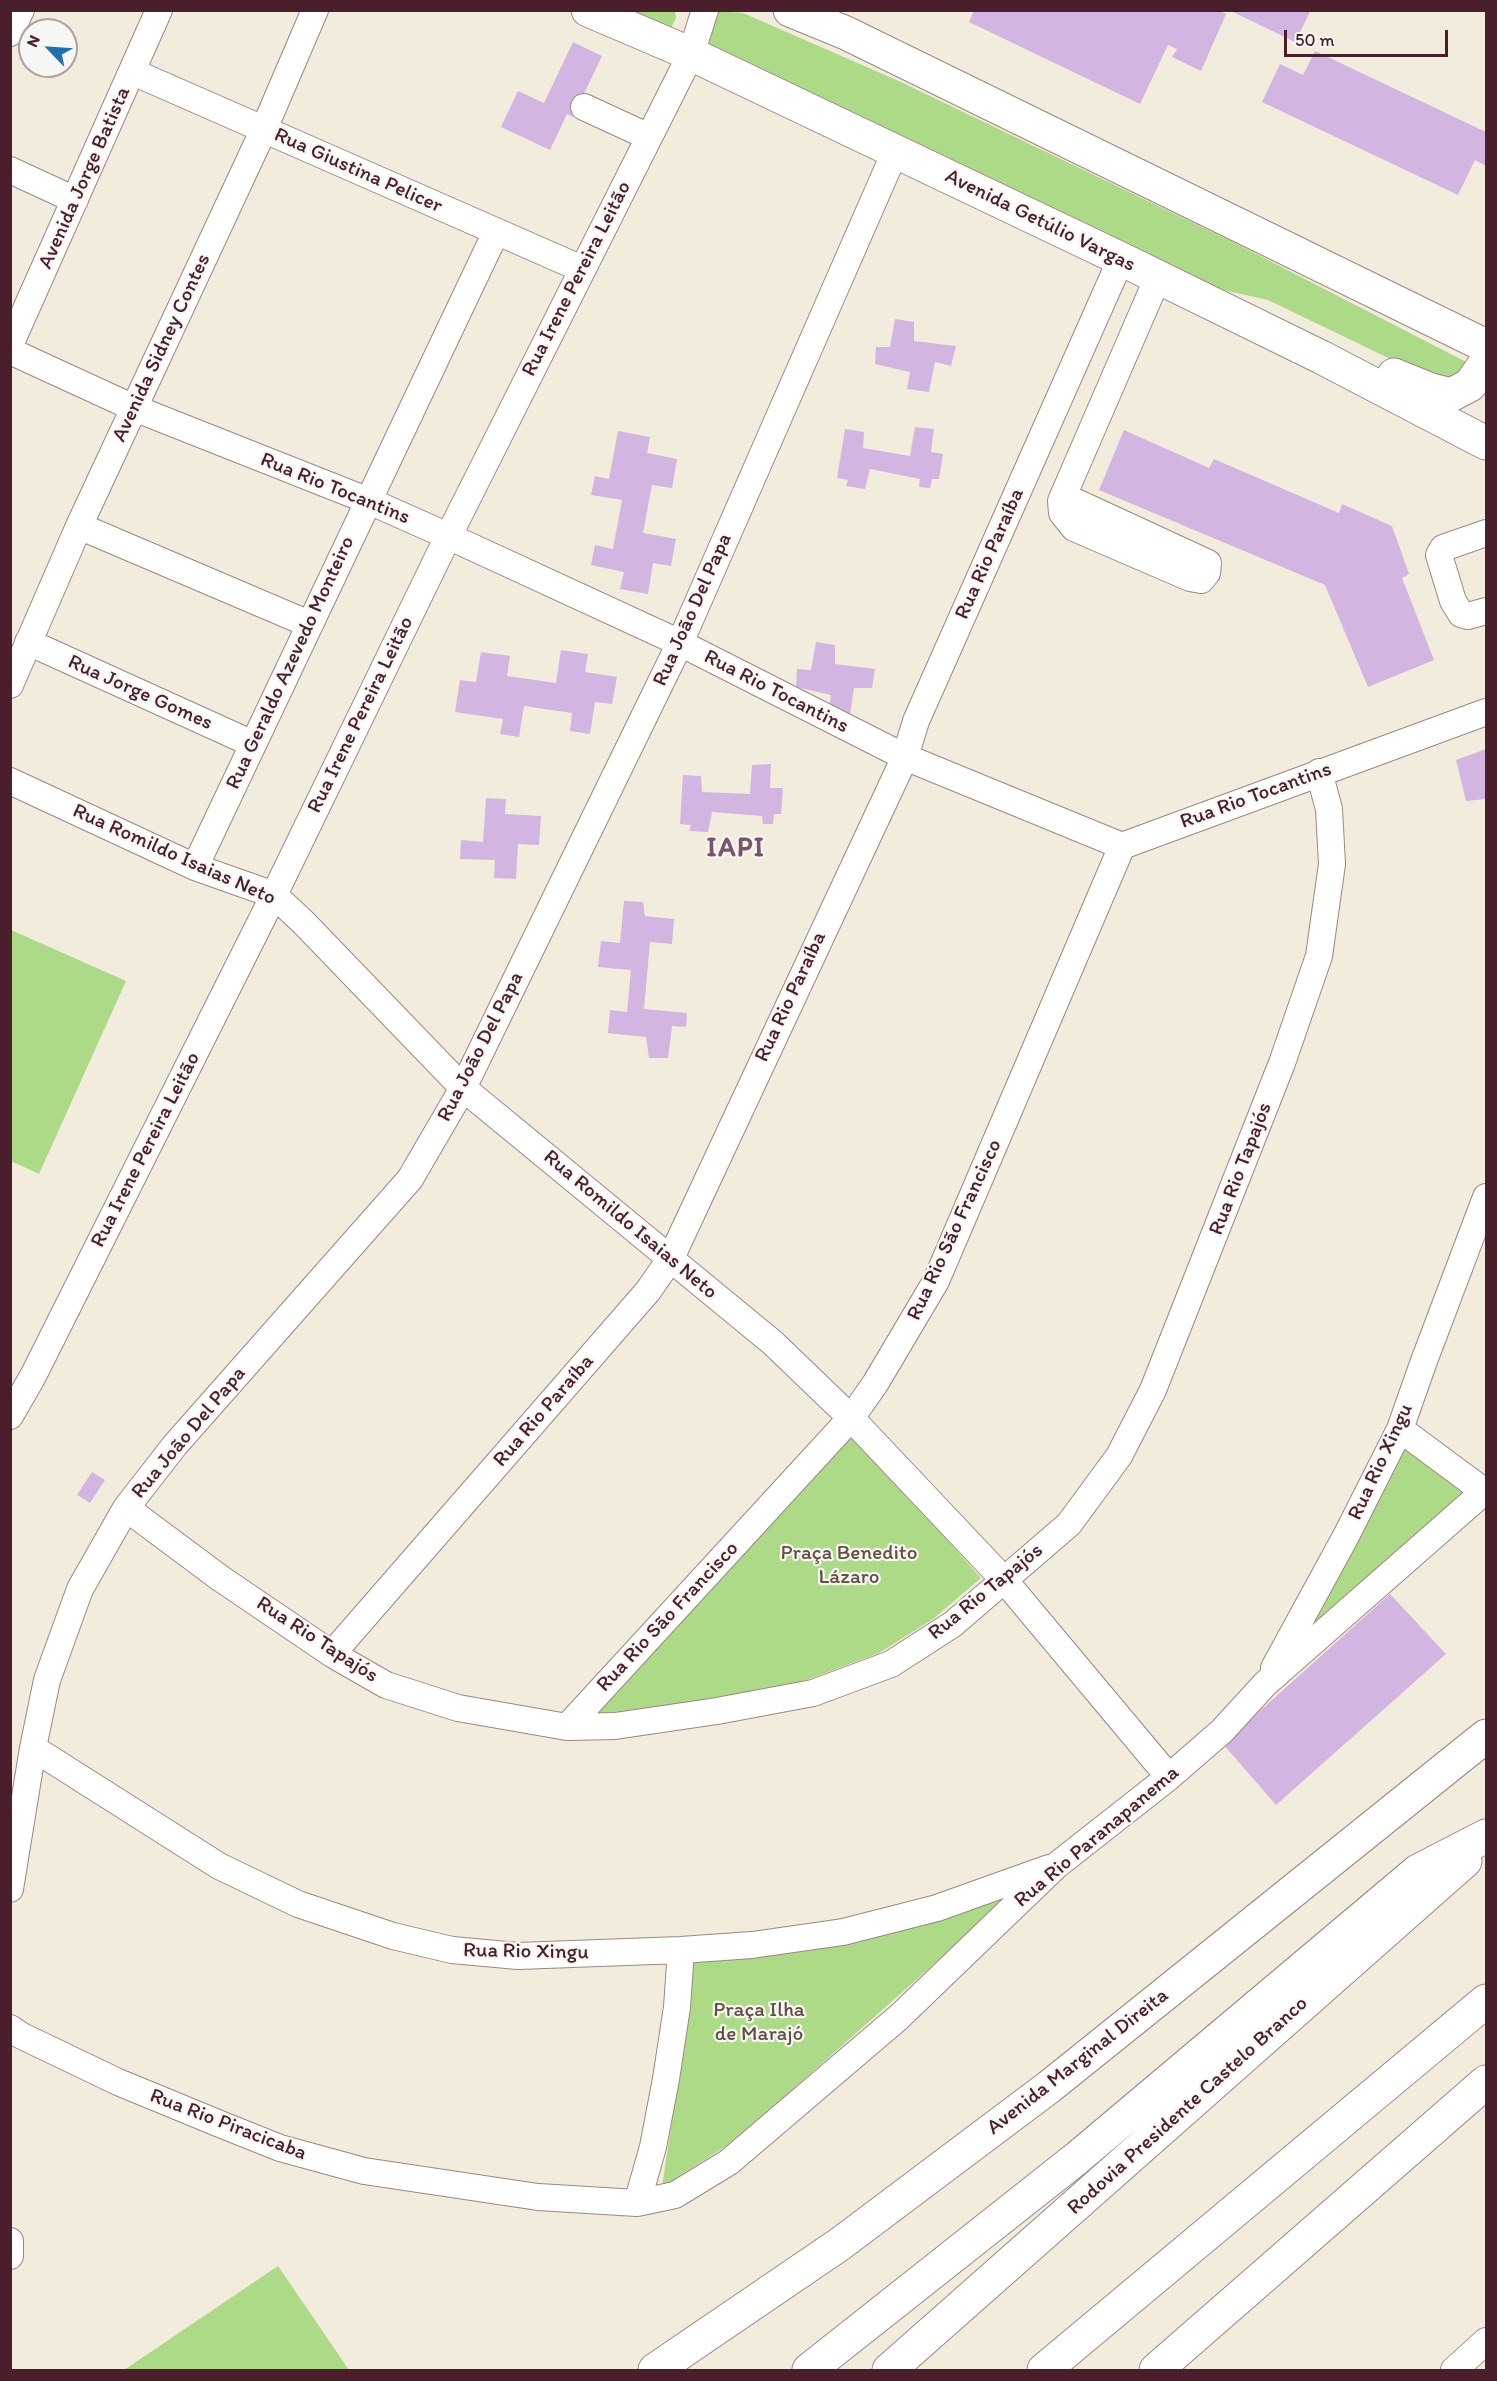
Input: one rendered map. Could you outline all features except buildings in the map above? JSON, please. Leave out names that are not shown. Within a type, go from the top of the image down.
[{"type":"main road","points":[[790,10],[836,22],[1486,346]]},
{"type":"main road","name":"Avenida Getúlio Vargas","points":[[605,14],[1158,277],[1321,357],[1486,443]]},
{"type":"main road","points":[[1321,357],[1350,357],[1431,390],[1451,395],[1470,385],[1486,362]]},
{"type":"main road","points":[[1458,1760],[1486,1726]]},
{"type":"main road","name":"Avenida Marginal Direita","points":[[655,2370],[840,2244],[1049,2087],[1486,1736]]},
{"type":"main road","points":[[809,2370],[1077,2158],[1418,1871],[1486,1836]]},
{"type":"main road","name":"Rodovia Presidente Castelo Branco","points":[[889,2370],[1486,1842]]},
{"type":"main road","points":[[1044,2370],[1486,2001]]},
{"type":"main road","points":[[1156,2370],[1486,2082]]},
{"type":"street","points":[[10,33],[21,10]]},
{"type":"street","name":"Avenida Sidney Contes","points":[[10,685],[79,526],[264,129],[315,10]]},
{"type":"street","name":"Rua Irene Pereira Leitão","points":[[10,1416],[38,1366],[274,896],[448,536],[691,54],[705,10]]},
{"type":"street","name":"Avenida Jorge Batista","points":[[10,345],[133,72],[157,11]]},
{"type":"street","name":"Rua Giustina Pelicer","points":[[133,72],[582,269]]},
{"type":"street","points":[[584,107],[649,137]]},
{"type":"street","name":"Rua João Del Papa","points":[[10,1889],[46,1680],[80,1589],[126,1508],[175,1445],[410,1179],[463,1088],[680,643],[895,152]]},
{"type":"street","points":[[10,171],[75,200]]},
{"type":"street","name":"Rua Geraldo Azevedo Monteiro","points":[[195,867],[496,232]]},
{"type":"street","name":"Rua Rio Paraíba","points":[[332,1654],[648,1291],[671,1258],[905,757],[921,710],[1121,259]]},
{"type":"street","points":[[1063,496],[1208,563],[1207,573],[1201,580],[1190,578],[1074,528],[1062,513],[1063,496],[1158,277]]},
{"type":"street","name":"Rua Rio Tocantins","points":[[10,351],[134,408],[369,501],[448,536],[680,643],[905,757],[1122,846],[1486,712]]},
{"type":"street","points":[[79,526],[309,624]]},
{"type":"street","points":[[1486,533],[1443,548],[1439,555],[1453,601],[1461,614],[1468,616],[1486,611]]},
{"type":"street","name":"Rua Jorge Gomes","points":[[28,642],[253,744]]},
{"type":"street","name":"Rua Rio Tapajós","points":[[126,1508],[220,1578],[332,1654],[386,1684],[458,1708],[567,1727],[626,1725],[717,1712],[813,1693],[891,1664],[953,1624],[1069,1524],[1119,1456],[1153,1390],[1277,1074],[1319,956],[1332,864],[1329,809],[1319,772]]},
{"type":"street","name":"Rua Romildo Isaias Neto","points":[[10,781],[195,867],[274,896],[303,922],[463,1088],[773,1343],[851,1418],[1005,1581],[1169,1778]]},
{"type":"street","name":"Rua Rio São Francisco","points":[[567,1727],[851,1418],[907,1333],[936,1281],[1122,846]]},
{"type":"street","name":"Rua Rio Xingu","points":[[1265,1684],[1346,1536],[1400,1429],[1486,1197]]},
{"type":"street","points":[[1400,1429],[1486,1491]]},
{"type":"street","name":"Rua Rio Paranapanema","points":[[637,2203],[675,2195],[729,2162],[899,2017],[1057,1865],[1169,1778],[1222,1731],[1265,1684],[1486,1491]]},
{"type":"street","name":"Rua Rio Xingu","points":[[33,1748],[219,1866],[298,1904],[393,1936],[452,1950],[518,1956],[752,1945],[843,1932],[937,1908],[1057,1865]]},
{"type":"street","points":[[637,2203],[653,2147],[666,2079],[678,2007],[681,1950]]},
{"type":"street","name":"Rua Rio Piracicaba","points":[[10,2028],[20,2036],[118,2082],[280,2148],[364,2171],[538,2197],[637,2203]]},
{"type":"street","points":[[10,2241],[10,2256]]},
{"type":"street","points":[[1461,2368],[1486,2341]]},
{"type":"green space","points":[[627,11],[675,11],[676,18],[671,28],[666,28]]},
{"type":"green space","points":[[718,11],[743,13],[901,82],[1233,242],[1472,365],[1456,378],[1440,379],[1407,367],[1268,300],[1210,287],[708,44]]},
{"type":"green space","points":[[11,930],[126,981],[39,1174],[11,1161]]},
{"type":"green space","name":"Praça Benedito Lázaro","points":[[850,1431],[981,1578],[933,1619],[879,1653],[796,1684],[717,1700],[580,1721]]},
{"type":"green space","points":[[1403,1443],[1465,1491],[1315,1622]]},
{"type":"green space","name":"Praça Ilha de Marajó","points":[[1025,1883],[737,2139],[662,2187],[686,2027],[692,1951]]},
{"type":"green space","points":[[278,2266],[349,2370],[124,2370]]},
{"type":"district","name":"IAPI","points":[[736,849]]}]
